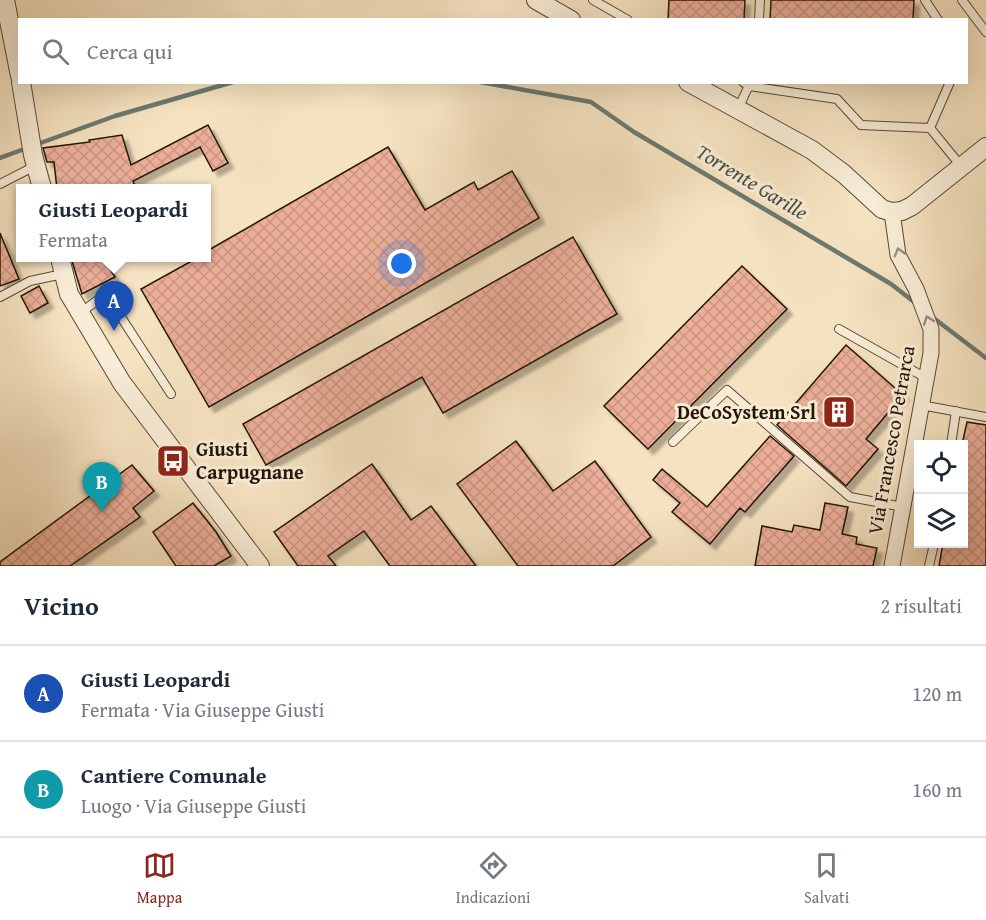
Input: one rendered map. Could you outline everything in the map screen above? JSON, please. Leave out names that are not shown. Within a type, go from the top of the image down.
[{"type":"street","points":[[5,0],[18,66]]},
{"type":"street","points":[[536,0],[568,18]]},
{"type":"street","points":[[21,84],[41,184]]},
{"type":"street","points":[[692,84],[812,150],[844,174],[872,202],[892,212],[902,211],[912,206],[986,147]]},
{"type":"street","name":"Via Francesco Petrarca","points":[[892,212],[898,255],[916,289],[931,329],[931,353],[927,378],[892,566]]},
{"type":"street","points":[[62,266],[69,294],[122,383],[260,566]]},
{"type":"lane","points":[[593,0],[624,18]]},
{"type":"lane","points":[[759,18],[760,0]]},
{"type":"lane","points":[[925,0],[937,18]]},
{"type":"lane","points":[[963,0],[986,32]]},
{"type":"lane","points":[[738,109],[747,84],[837,99],[861,125],[930,128],[962,167]]},
{"type":"lane","points":[[930,128],[949,84]]},
{"type":"lane","points":[[0,184],[35,160]]},
{"type":"lane","points":[[0,297],[62,266]]},
{"type":"lane","points":[[80,313],[106,294],[171,394]]},
{"type":"lane","points":[[839,328],[927,378]]},
{"type":"lane","points":[[673,442],[727,390],[850,497],[903,507]]},
{"type":"lane","points":[[921,405],[986,417]]},
{"type":"lane","points":[[952,440],[956,411]]},
{"type":"lane","points":[[929,566],[933,548]]},
{"type":"building","points":[[669,0],[745,0],[744,18],[668,18]]},
{"type":"building","points":[[771,0],[914,0],[913,18],[770,18]]},
{"type":"building","points":[[208,125],[228,163],[213,171],[200,147],[133,181],[134,184],[56,184],[54,162],[47,162],[43,148],[122,135],[131,165]]},
{"type":"building","points":[[388,147],[425,210],[474,182],[478,190],[512,171],[539,218],[209,407],[141,289],[190,262],[211,262],[211,249]]},
{"type":"building","points":[[0,233],[19,279],[0,286]]},
{"type":"building","points":[[573,237],[617,314],[443,413],[422,377],[266,465],[243,424]]},
{"type":"building","points":[[72,262],[106,262],[115,277],[82,294]]},
{"type":"building","points":[[742,266],[787,309],[648,449],[604,406]]},
{"type":"building","points":[[39,286],[48,303],[30,313],[21,296]]},
{"type":"building","name":"DeCoSystem Srl","points":[[846,345],[903,395],[866,439],[878,449],[846,486],[777,425]]},
{"type":"building","points":[[967,422],[986,425],[986,566],[939,566],[942,548],[968,548],[968,440],[963,440]]},
{"type":"building","points":[[770,436],[794,456],[745,512],[740,508],[710,544],[672,512],[680,503],[653,480],[662,469],[707,507]]},
{"type":"building","points":[[516,441],[553,491],[595,461],[651,537],[613,566],[518,566],[457,484]]},
{"type":"building","points":[[372,464],[411,520],[431,506],[476,566],[390,566],[364,531],[328,556],[336,566],[298,566],[274,532]]},
{"type":"building","points":[[132,465],[154,491],[133,508],[140,517],[70,566],[0,566],[0,562]]},
{"type":"building","points":[[193,503],[231,556],[214,566],[176,566],[153,532]]},
{"type":"building","points":[[825,503],[848,507],[842,534],[857,537],[856,544],[877,548],[873,566],[755,566],[762,526],[792,532],[794,525],[820,530]]},
{"type":"waterway","name":"Torrente Garille","points":[[35,145],[115,116],[226,84]]},
{"type":"waterway","name":"Torrente Garille","points":[[491,84],[591,102],[634,132],[891,284],[918,305]]},
{"type":"waterway","name":"Torrente Garille","points":[[0,158],[27,148]]},
{"type":"waterway","name":"Torrente Garille","points":[[931,316],[986,358]]},
{"type":"place","name":"Giusti Leopardi","points":[[114,331]]},
{"type":"place","name":"DeCoSystem Srl","points":[[839,412]]},
{"type":"place","name":"Giusti Carpugnane","points":[[173,461]]},
{"type":"place","name":"Cantiere Comunale","points":[[102,512]]}]
